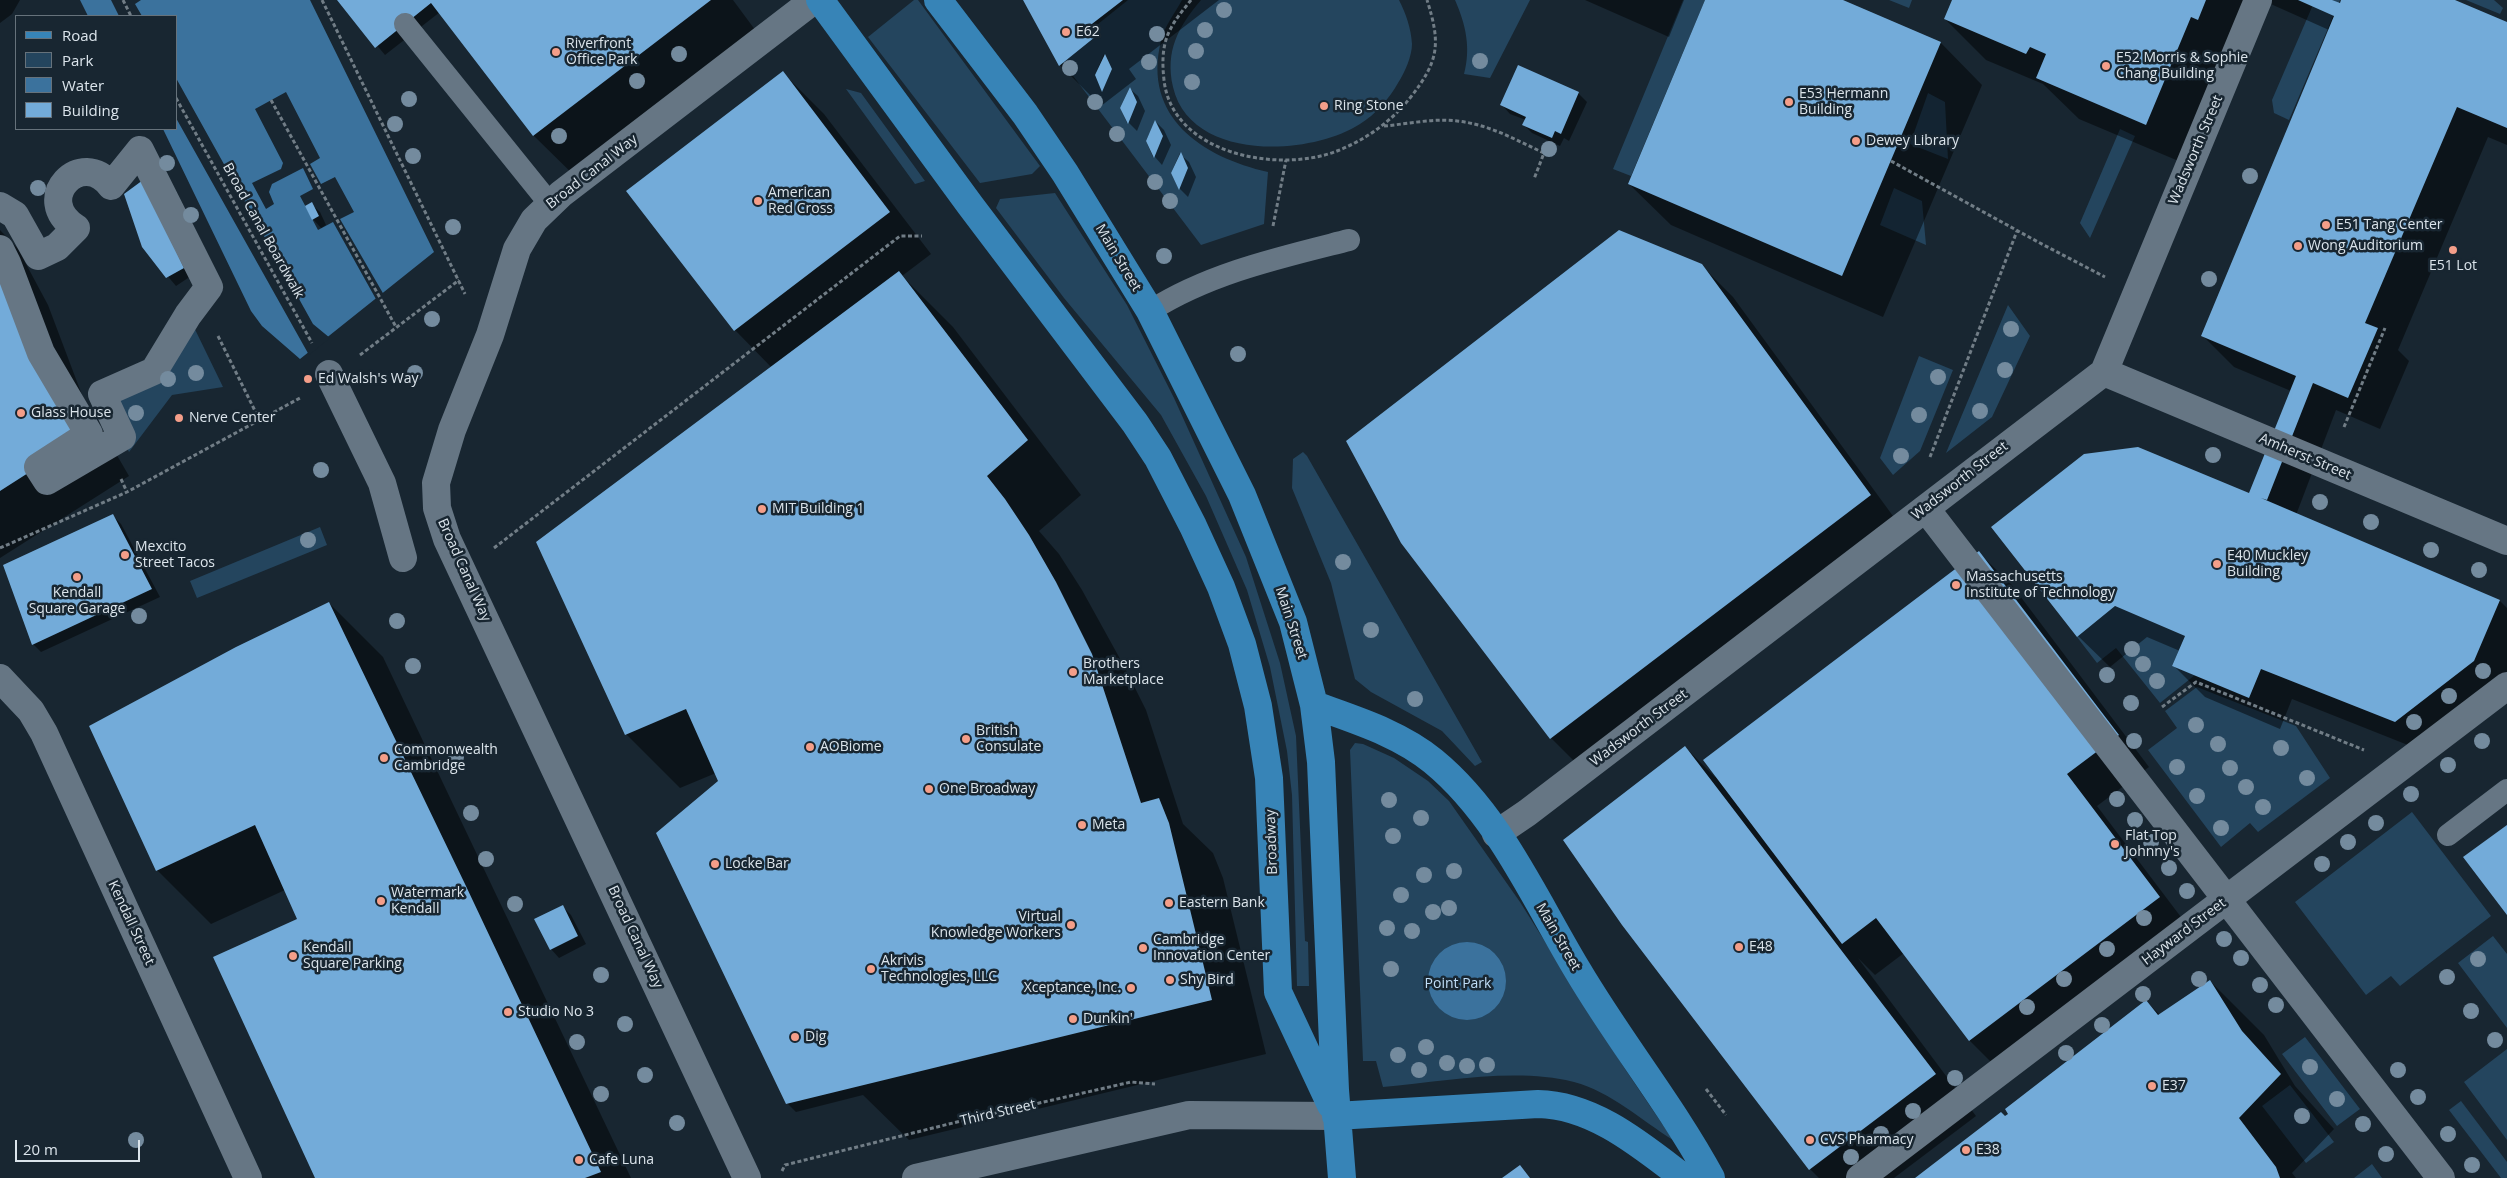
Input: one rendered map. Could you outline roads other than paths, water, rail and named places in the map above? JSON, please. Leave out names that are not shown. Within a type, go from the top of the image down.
[{"type":"main road","name":"Broadway","points":[[820,0],[970,205],[1135,423],[1158,458],[1193,526],[1225,595],[1242,644],[1258,706],[1271,804],[1278,992],[1336,1116]]},
{"type":"main road","name":"Main Street","points":[[938,0],[1025,114],[1065,172],[1150,311],[1242,495],[1276,575],[1293,622],[1314,705],[1384,731],[1427,756],[1457,784],[1496,834],[1578,971],[1676,1118],[1711,1178]]},
{"type":"main road","name":"Broadway","points":[[1314,705],[1323,789],[1336,1116],[1342,1178]]},
{"type":"main road","points":[[1336,1116],[1538,1104],[1560,1105],[1579,1111],[1613,1128],[1684,1178]]},
{"type":"street","name":"Broad Canal Way","points":[[747,1178],[451,548],[437,508],[436,483],[450,439],[490,335],[517,249],[534,220],[550,204],[814,0]]},
{"type":"street","name":"Wadsworth Street","points":[[1496,834],[1535,807],[2104,372],[2258,0]]},
{"type":"street","points":[[0,206],[15,215],[38,256],[57,247],[76,228],[63,216],[58,204],[60,188],[66,180],[80,172],[87,172],[101,176],[111,186],[140,150],[209,287],[154,371],[102,394],[122,437],[47,481],[38,467],[88,434],[41,352],[8,263],[0,249]]},
{"type":"street","name":"Amherst Street","points":[[2104,372],[2507,541]]},
{"type":"street","points":[[330,375],[382,483],[403,558]]},
{"type":"street","points":[[1926,509],[2441,1178]]},
{"type":"street","name":"Kendall Street","points":[[0,678],[31,711],[44,733],[248,1178]]},
{"type":"street","name":"Hayward Street","points":[[1860,1178],[2507,686]]},
{"type":"street","points":[[916,1178],[1189,1115],[1336,1116]]},
{"type":"lane","points":[[405,24],[550,204]]},
{"type":"lane","points":[[1150,311],[1171,297],[1261,262],[1350,240]]},
{"type":"lane","points":[[2448,835],[2507,790]]},
{"type":"water","points":[[80,0],[310,0],[434,252],[300,359],[262,326],[251,311],[163,130],[178,130],[178,15],[88,15]]},
{"type":"water","points":[[1467,942],[1482,945],[1499,959],[1503,966],[1506,981],[1503,996],[1489,1013],[1482,1017],[1467,1020],[1452,1017],[1435,1003],[1431,996],[1428,981],[1431,966],[1445,949],[1452,945]]},
{"type":"place","name":"E62","points":[[1066,32]]},
{"type":"place","name":"Riverfront Office Park","points":[[556,52]]},
{"type":"place","name":"E52 Morris & Sophie Chang Building","points":[[2106,66]]},
{"type":"place","name":"E53 Hermann Building","points":[[1789,102]]},
{"type":"place","name":"Ring Stone","points":[[1324,106]]},
{"type":"place","name":"Dewey Library","points":[[1856,141]]},
{"type":"place","name":"American Red Cross","points":[[758,201]]},
{"type":"place","name":"E51 Tang Center","points":[[2326,225]]},
{"type":"place","name":"Wong Auditorium","points":[[2298,246]]},
{"type":"place","name":"E51 Lot","points":[[2453,250]]},
{"type":"place","name":"Ed Walsh's Way","points":[[308,379]]},
{"type":"place","name":"Glass House","points":[[21,413]]},
{"type":"place","name":"Nerve Center","points":[[179,418]]},
{"type":"place","name":"MIT Building 1","points":[[762,509]]},
{"type":"place","name":"Mexcito Street Tacos","points":[[125,555]]},
{"type":"place","name":"E40 Muckley Building","points":[[2217,564]]},
{"type":"place","name":"Kendall Square Garage","points":[[77,577]]},
{"type":"place","name":"Massachusetts Institute of Technology","points":[[1956,585]]},
{"type":"place","name":"Brothers Marketplace","points":[[1073,672]]},
{"type":"place","name":"British Consulate","points":[[966,739]]},
{"type":"place","name":"AOBiome","points":[[810,747]]},
{"type":"place","name":"Commonwealth Cambridge","points":[[384,758]]},
{"type":"place","name":"One Broadway","points":[[929,789]]},
{"type":"place","name":"Meta","points":[[1082,825]]},
{"type":"place","name":"Flat Top Johnny's","points":[[2115,844]]},
{"type":"place","name":"Locke Bar","points":[[715,864]]},
{"type":"place","name":"Watermark Kendall","points":[[381,901]]},
{"type":"place","name":"Eastern Bank","points":[[1169,903]]},
{"type":"place","name":"Virtual Knowledge Workers","points":[[1071,925]]},
{"type":"place","name":"E48","points":[[1739,947]]},
{"type":"place","name":"Cambridge Innovation Center","points":[[1143,948]]},
{"type":"place","name":"Kendall Square Parking","points":[[293,956]]},
{"type":"place","name":"Akrivis Technologies, LLC","points":[[871,969]]},
{"type":"place","name":"Shy Bird","points":[[1170,980]]},
{"type":"place","name":"Xceptance, Inc.","points":[[1131,988]]},
{"type":"place","name":"Studio No 3","points":[[508,1012]]},
{"type":"place","name":"Dunkin'","points":[[1073,1019]]},
{"type":"place","name":"Dig","points":[[795,1037]]},
{"type":"place","name":"E37","points":[[2152,1086]]},
{"type":"place","name":"CVS Pharmacy","points":[[1810,1140]]},
{"type":"place","name":"E38","points":[[1966,1150]]},
{"type":"place","name":"Cafe Luna","points":[[579,1160]]},
{"type":"park label","name":"Point Park","points":[[1458,984]]}]
